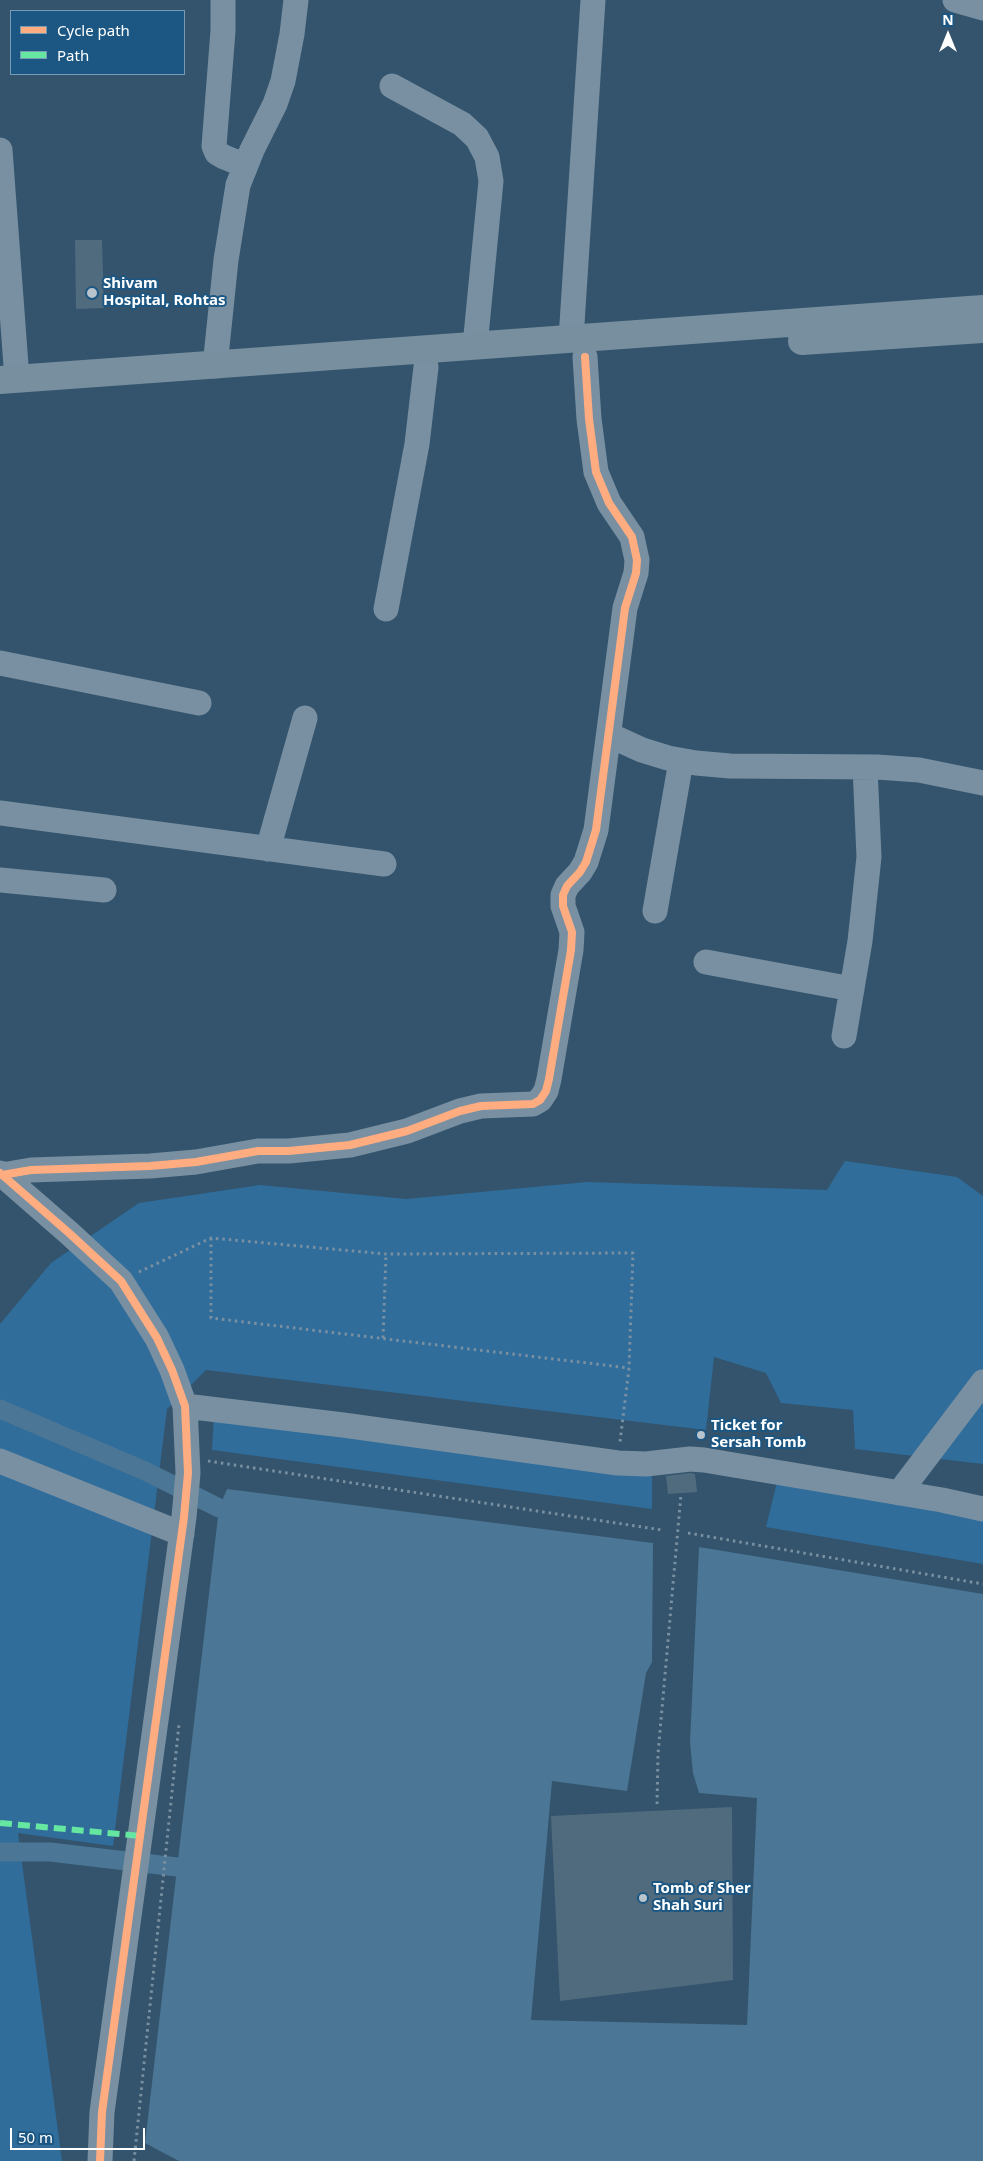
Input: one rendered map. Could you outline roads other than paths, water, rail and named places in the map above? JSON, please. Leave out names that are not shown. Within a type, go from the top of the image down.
[{"type":"main road","points":[[6,384],[426,367],[578,348],[983,309]]},
{"type":"main road","points":[[6,384],[475,346],[578,348],[983,329]]},
{"type":"street","points":[[223,0],[223,31],[214,146],[217,153],[224,157],[246,163]]},
{"type":"street","points":[[215,366],[232,218],[238,185],[246,163],[275,104],[283,81],[296,0]]},
{"type":"street","points":[[1,1174],[31,1170],[178,1164],[258,1151],[288,1151],[350,1145],[407,1131],[474,1108],[533,1104],[540,1100],[546,1090],[571,950],[572,932],[563,906],[563,895],[567,886],[580,872],[591,850],[599,810],[625,608],[636,574],[637,560],[632,538],[609,503],[596,472],[578,348],[593,0]]},
{"type":"street","points":[[955,0],[983,8]]},
{"type":"street","points":[[392,86],[462,124],[477,138],[487,157],[491,181],[475,346]]},
{"type":"street","points":[[0,150],[6,384]]},
{"type":"street","points":[[386,609],[417,444],[426,367]]},
{"type":"street","points":[[0,663],[199,703]]},
{"type":"street","points":[[268,849],[305,718]]},
{"type":"street","points":[[609,735],[642,750],[682,761],[730,766],[865,767],[919,770],[983,783]]},
{"type":"street","points":[[656,910],[682,761]]},
{"type":"street","points":[[844,1036],[864,910],[869,857],[865,767]]},
{"type":"street","points":[[0,813],[384,864]]},
{"type":"street","points":[[0,880],[104,890]]},
{"type":"street","points":[[706,962],[852,988]]},
{"type":"street","points":[[1,1174],[121,1281],[157,1338],[172,1370],[185,1406],[196,1467],[183,1526],[102,2112],[100,2161]]},
{"type":"street","points":[[899,1493],[983,1382]]},
{"type":"street","points":[[185,1406],[305,1420],[618,1463],[646,1464],[690,1459],[704,1460],[983,1509]]},
{"type":"street","points":[[0,1461],[183,1526]]},
{"type":"waterway","points":[[0,1409],[145,1471],[219,1508]]},
{"type":"waterway","points":[[0,1852],[50,1852],[177,1867]]},
{"type":"place","name":"Shivam Hospital, Rohtas","points":[[92,293]]},
{"type":"place","name":"Ticket for Sersah Tomb","points":[[701,1435]]},
{"type":"place","name":"Tomb of Sher Shah Suri","points":[[643,1898]]}]
